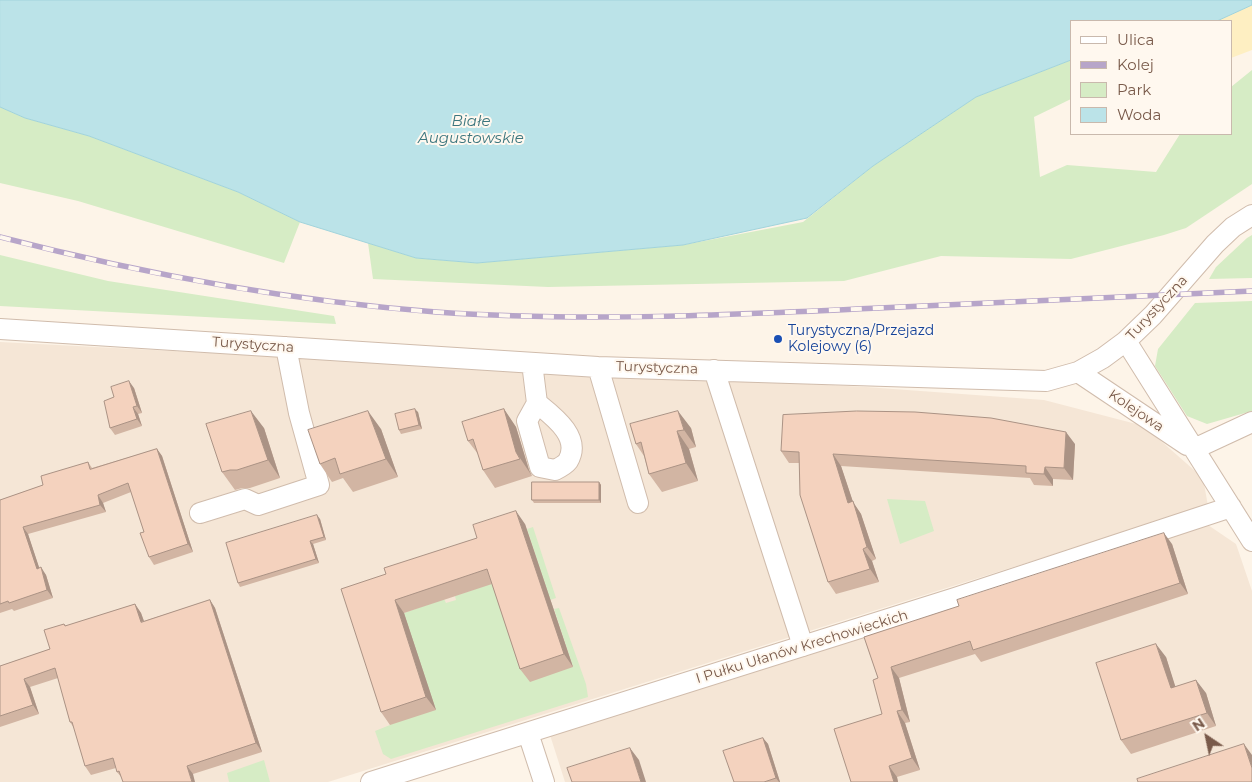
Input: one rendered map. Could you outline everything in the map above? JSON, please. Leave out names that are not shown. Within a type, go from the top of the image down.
[{"type":"street","name":"Turystyczna","points":[[0,329],[598,367],[1046,381],[1078,372],[1104,358],[1126,341],[1153,315],[1215,244],[1233,227],[1252,215]]},
{"type":"street","name":"Kolejowa","points":[[1126,341],[1252,541]]},
{"type":"street","points":[[200,513],[245,499],[258,505],[319,485],[299,413],[286,347]]},
{"type":"street","points":[[532,363],[537,403]]},
{"type":"street","points":[[598,367],[638,503]]},
{"type":"street","points":[[714,370],[803,646]]},
{"type":"street","name":"Kolejowa","points":[[1078,372],[1194,449]]},
{"type":"street","points":[[1194,449],[1252,422]]},
{"type":"street","name":"I Pułku Ułanów Krechowieckich","points":[[371,782],[955,598],[1231,507]]},
{"type":"street","points":[[528,733],[544,782]]},
{"type":"shaded area","points":[[0,342],[866,387],[1044,400],[1144,426],[1203,478],[1208,506],[328,782],[0,782]]},
{"type":"shaded area","points":[[1208,525],[1236,544],[1252,591],[1252,782],[565,782],[550,735]]},
{"type":"green space","points":[[1070,60],[1070,99],[1034,117],[1040,177],[1067,165],[1156,172],[1179,135],[1232,135],[1232,86],[1252,70],[1252,184],[1186,228],[1071,259],[941,256],[844,281],[548,287],[373,279],[368,243],[416,258],[477,263],[683,245],[803,222],[873,166],[976,97]]},
{"type":"green space","points":[[0,107],[25,118],[89,136],[238,192],[300,222],[284,263],[78,201],[0,183]]},
{"type":"green space","points":[[1252,235],[1252,278],[1209,279],[1216,267]]},
{"type":"green space","points":[[0,255],[108,281],[334,316],[336,324],[0,306]]},
{"type":"green space","points":[[1252,301],[1252,411],[1207,424],[1187,416],[1155,366],[1158,349],[1195,303]]},
{"type":"green space","points":[[887,499],[925,501],[934,531],[900,544]]},
{"type":"green space","points":[[533,527],[556,598],[550,600],[527,529]]},
{"type":"green space","points":[[496,582],[573,667],[554,609],[559,608],[586,684],[588,697],[391,759],[383,754],[375,731],[390,725],[404,613],[444,599],[446,603],[456,600],[455,596]]},
{"type":"green space","points":[[264,760],[270,782],[229,782],[227,773]]},
{"type":"sand","points":[[1252,5],[1252,50],[1232,58],[1232,20],[1219,20]]},
{"type":"water","name":"Białe Augustowskie","points":[[0,0],[1252,0],[1252,5],[1219,20],[1070,20],[1070,60],[976,97],[873,166],[807,218],[683,245],[477,263],[416,258],[300,222],[238,192],[89,136],[25,118],[0,107]]},
{"type":"building","points":[[129,381],[137,406],[133,407],[137,419],[110,428],[104,401],[114,397],[111,387]]},
{"type":"building","points":[[415,409],[419,425],[399,430],[395,414]]},
{"type":"building","points":[[504,409],[516,452],[520,459],[483,470],[473,439],[468,441],[462,422]]},
{"type":"building","points":[[251,411],[268,460],[237,470],[222,472],[206,424]]},
{"type":"building","points":[[368,411],[386,459],[340,474],[335,458],[320,464],[308,430]]},
{"type":"building","points":[[678,411],[684,430],[677,431],[686,463],[649,474],[641,442],[636,444],[630,424]]},
{"type":"building","points":[[857,411],[915,412],[991,418],[1066,432],[1064,468],[1045,467],[1044,474],[1026,473],[1026,466],[833,454],[848,503],[853,501],[867,547],[863,549],[870,569],[828,582],[800,495],[799,452],[781,451],[783,415]]},
{"type":"building","points":[[157,449],[188,544],[149,557],[140,533],[144,532],[128,483],[98,495],[100,505],[23,527],[37,569],[41,567],[47,590],[9,603],[8,601],[0,604],[0,500],[43,485],[41,476],[88,462],[90,469]]},
{"type":"building","points":[[532,482],[599,482],[599,500],[532,500]]},
{"type":"building","points":[[516,511],[564,654],[520,669],[487,569],[395,600],[426,697],[381,712],[341,589],[386,574],[384,568],[477,538],[473,525]]},
{"type":"building","points":[[317,515],[324,537],[310,541],[316,559],[238,583],[226,543]]},
{"type":"building","points":[[1164,533],[1180,583],[973,650],[970,641],[891,667],[902,710],[897,711],[912,758],[889,766],[894,782],[851,782],[834,729],[882,714],[873,680],[878,678],[864,637],[959,606],[957,600]]},
{"type":"building","points":[[210,600],[256,743],[187,766],[192,782],[123,782],[119,771],[117,772],[113,758],[85,766],[55,668],[24,679],[33,705],[0,716],[0,666],[50,649],[44,630],[64,624],[65,626],[135,604],[141,622]]},
{"type":"building","points":[[1156,644],[1171,688],[1196,680],[1207,713],[1121,740],[1096,663]]},
{"type":"building","points":[[763,738],[776,778],[764,782],[734,782],[723,751]]},
{"type":"building","points":[[1244,744],[1252,768],[1252,782],[1138,782],[1137,779]]},
{"type":"building","points":[[630,748],[641,782],[572,782],[567,768]]},
{"type":"railway","points":[[0,237],[108,263],[271,293],[381,307],[491,315],[547,317],[713,315],[1252,291]]},
{"type":"place","name":"Turystyczna/Przejazd Kolejowy (6)","points":[[778,339]]}]
